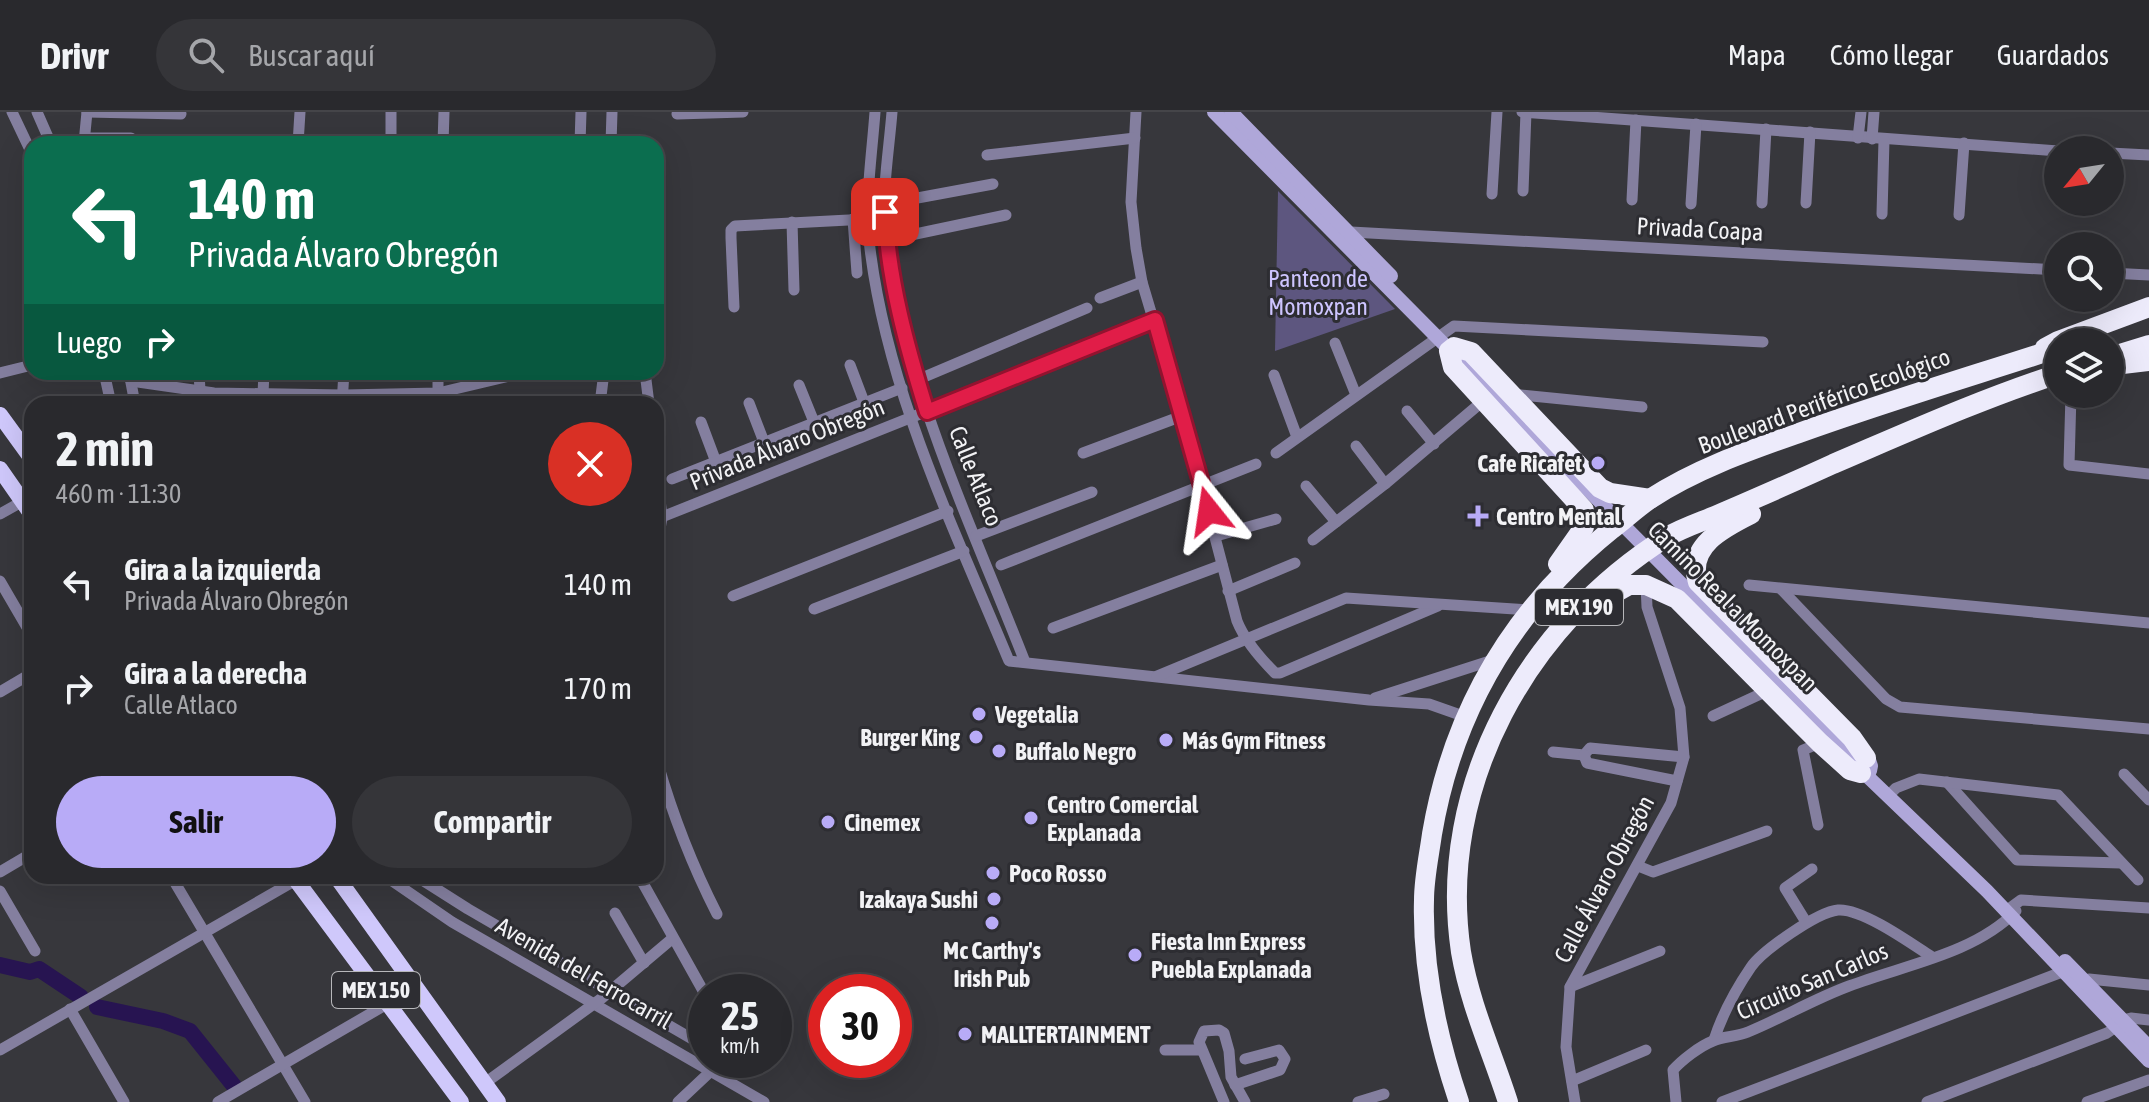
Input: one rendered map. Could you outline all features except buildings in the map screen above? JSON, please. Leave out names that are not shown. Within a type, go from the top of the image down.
[{"type":"highway","name":"Boulevard Periférico Ecológico","points":[[2031,357],[2058,341],[2149,307]]},
{"type":"highway","points":[[2119,328],[2149,318]]},
{"type":"highway","points":[[2124,353],[2149,345]]},
{"type":"highway","points":[[1529,610],[1544,581],[1582,531],[1585,514],[1582,506],[1453,367],[1448,346],[1471,352],[1600,488],[1610,493],[1650,499]]},
{"type":"highway","name":"Boulevard Periférico Ecológico","points":[[1459,1102],[1440,1046],[1427,965],[1424,902],[1436,811],[1453,749],[1466,717],[1496,659],[1529,610],[1586,551],[1650,499],[1723,461],[1868,408],[2044,353]]},
{"type":"highway","points":[[2124,365],[2149,361]]},
{"type":"highway","name":"MEX 190","points":[[1508,1102],[1475,1012],[1461,951],[1458,898],[1460,840],[1488,742],[1517,685],[1550,640],[1592,594],[1668,536],[1987,398],[2044,379]]},
{"type":"highway","points":[[1550,640],[1583,611],[1609,595],[1629,585],[1646,585],[1677,599],[1816,744],[1850,770],[1866,768],[1852,738],[1702,587],[1696,576],[1696,560],[1713,537],[1731,524],[1837,473],[1930,435],[1967,415],[1987,398]]},
{"type":"main road","points":[[0,415],[24,448]]},
{"type":"main road","points":[[0,469],[24,498]]},
{"type":"main road","name":"MEX 150","points":[[299,884],[461,1102]]},
{"type":"main road","name":"MEX 150","points":[[342,884],[498,1102]]},
{"type":"street","points":[[12,112],[24,137]]},
{"type":"street","points":[[37,112],[48,136]]},
{"type":"street","points":[[85,136],[87,112],[181,114]]},
{"type":"street","points":[[298,136],[300,112]]},
{"type":"street","points":[[391,112],[391,136]]},
{"type":"street","points":[[443,136],[444,112]]},
{"type":"street","points":[[580,136],[581,112]]},
{"type":"street","points":[[611,136],[612,112]]},
{"type":"street","points":[[677,114],[743,112]]},
{"type":"street","name":"Calle Atlaco","points":[[875,112],[868,219],[873,265],[902,388],[911,418],[1009,661],[1025,662],[917,380],[887,240],[885,204],[892,112]]},
{"type":"street","points":[[1136,112],[1131,202],[1142,282],[1216,536],[1228,591],[1246,639],[1275,673],[1280,673],[1438,606]]},
{"type":"street","name":"Camino Real a Momoxpan","points":[[1214,112],[1346,235]]},
{"type":"street","name":"Camino Real a Momoxpan","points":[[1231,112],[1577,480],[1842,746],[1856,763],[1856,769],[1866,768],[1898,789],[2062,972],[2149,1047]]},
{"type":"street","points":[[1492,194],[1497,112]]},
{"type":"street","points":[[1523,191],[1524,112],[2044,150]]},
{"type":"street","points":[[1858,138],[1861,112]]},
{"type":"street","points":[[1874,112],[1882,214]]},
{"type":"street","points":[[1632,200],[1636,120]]},
{"type":"street","points":[[1691,204],[1696,124]]},
{"type":"street","points":[[1762,203],[1766,129]]},
{"type":"street","points":[[1806,203],[1810,132]]},
{"type":"street","points":[[987,155],[1135,138]]},
{"type":"street","points":[[1959,215],[1964,143]]},
{"type":"street","points":[[2124,154],[2149,155]]},
{"type":"street","points":[[885,204],[993,184]]},
{"type":"street","points":[[887,240],[1006,215]]},
{"type":"street","points":[[853,219],[857,273]]},
{"type":"street","points":[[734,307],[731,230],[739,225],[868,219]]},
{"type":"street","points":[[792,222],[794,290]]},
{"type":"street","name":"Privada Coapa","points":[[1346,235],[2044,269]]},
{"type":"street","points":[[873,265],[890,264]]},
{"type":"street","points":[[2124,274],[2149,275]]},
{"type":"street","points":[[1100,298],[1142,282]]},
{"type":"street","points":[[917,380],[1087,308]]},
{"type":"street","name":"Privada Álvaro Obregón","points":[[664,516],[1155,320]]},
{"type":"street","points":[[1276,453],[1356,395],[1448,346],[1454,326],[1763,342]]},
{"type":"street","points":[[1335,343],[1356,395]]},
{"type":"street","points":[[850,365],[864,402]]},
{"type":"street","points":[[0,373],[24,367]]},
{"type":"street","points":[[1274,375],[1297,437]]},
{"type":"street","points":[[145,380],[211,396]]},
{"type":"street","points":[[199,380],[200,391]]},
{"type":"street","points":[[263,394],[264,380]]},
{"type":"street","points":[[438,380],[438,393]]},
{"type":"street","points":[[397,396],[438,393],[492,380]]},
{"type":"street","points":[[799,385],[814,422]]},
{"type":"street","points":[[672,479],[902,388]]},
{"type":"street","points":[[1511,394],[1642,407]]},
{"type":"street","points":[[239,396],[290,396]]},
{"type":"street","points":[[1313,540],[1483,401]]},
{"type":"street","points":[[749,403],[764,442]]},
{"type":"street","points":[[2071,408],[2069,465],[2149,474]]},
{"type":"street","points":[[1407,411],[1434,444]]},
{"type":"street","points":[[1083,453],[1182,416]]},
{"type":"street","points":[[701,422],[716,462]]},
{"type":"street","points":[[1356,446],[1385,484]]},
{"type":"street","points":[[1001,565],[1256,464]]},
{"type":"street","points":[[1306,486],[1336,522]]},
{"type":"street","points":[[976,536],[1092,492]]},
{"type":"street","points":[[0,514],[24,506]]},
{"type":"street","name":"Calle Atlaco","points":[[733,596],[948,511]]},
{"type":"street","points":[[1216,536],[1276,519]]},
{"type":"street","points":[[814,609],[966,556],[984,556]]},
{"type":"street","points":[[1228,591],[1295,563]]},
{"type":"street","points":[[1053,628],[1222,565]]},
{"type":"street","points":[[0,581],[24,622]]},
{"type":"street","name":"Calle Álvaro Obregón","points":[[1575,1102],[1566,1047],[1570,987],[1671,803],[1684,757],[1680,708],[1647,607],[1646,585]]},
{"type":"street","points":[[1749,585],[2149,623]]},
{"type":"street","points":[[1781,589],[1886,699],[1900,707],[2149,729]]},
{"type":"street","points":[[1157,677],[1346,598],[1529,610]]},
{"type":"street","points":[[1369,700],[1496,659]]},
{"type":"street","points":[[1025,662],[1429,704],[1466,717]]},
{"type":"street","points":[[0,692],[24,678]]},
{"type":"street","points":[[1713,716],[1767,691]]},
{"type":"street","points":[[1816,744],[1803,750],[1818,825]]},
{"type":"street","points":[[1584,755],[1590,748],[1684,757]]},
{"type":"street","points":[[1553,752],[1584,755]]},
{"type":"street","points":[[1584,755],[1587,763],[1677,781]]},
{"type":"street","points":[[2124,774],[2149,800]]},
{"type":"street","points":[[1898,789],[1919,779],[2058,795],[2138,880]]},
{"type":"street","points":[[1947,782],[2017,860],[2121,863]]},
{"type":"street","points":[[664,783],[681,838],[717,914]]},
{"type":"street","points":[[1638,866],[1653,872],[1767,831]]},
{"type":"street","points":[[0,872],[24,858]]},
{"type":"street","points":[[1806,922],[1785,888],[1812,869]]},
{"type":"street","points":[[176,884],[305,1102]]},
{"type":"street","points":[[0,1050],[285,884]]},
{"type":"street","name":"Avenida del Ferrocarril","points":[[397,884],[452,922],[688,1058]]},
{"type":"street","name":"Avenida del Ferrocarril","points":[[429,884],[688,1037]]},
{"type":"street","points":[[643,884],[693,974]]},
{"type":"street","points":[[0,891],[35,951]]},
{"type":"street","points":[[2011,912],[2021,900],[2149,908]]},
{"type":"street","name":"Circuito San Carlos","points":[[1932,957],[1873,920],[1840,910],[1806,922],[1752,965],[1714,1040],[1736,1037],[1837,991],[1932,957],[1971,943],[2011,912]]},
{"type":"street","name":"Camino Real a Momoxpan","points":[[2011,912],[2085,981],[2149,1061]]},
{"type":"street","points":[[615,913],[644,963]]},
{"type":"street","points":[[485,1083],[609,992],[673,938]]},
{"type":"street","points":[[1570,987],[1660,951]]},
{"type":"street","points":[[1722,1102],[2062,972]]},
{"type":"street","points":[[2085,981],[2149,985]]},
{"type":"street","points":[[218,1102],[387,1004]]},
{"type":"street","points":[[70,1009],[124,1102]]},
{"type":"street","points":[[1927,1102],[2107,1033],[2131,1018],[2149,1020]]},
{"type":"street","points":[[1224,1102],[1200,1050],[1199,1042],[1204,1031],[1219,1030],[1224,1033],[1229,1051],[1229,1070],[1245,1102]]},
{"type":"street","points":[[1676,1102],[1673,1070],[1714,1040]]},
{"type":"street","points":[[1165,1050],[1200,1050]]},
{"type":"street","points":[[1235,1085],[1280,1070],[1285,1059],[1279,1050],[1245,1059]]},
{"type":"street","points":[[1572,1081],[1646,1050]]},
{"type":"street","points":[[678,1102],[704,1078]]},
{"type":"street","name":"Avenida del Ferrocarril","points":[[723,1078],[764,1102]]},
{"type":"street","points":[[2087,1102],[2144,1082]]},
{"type":"street","points":[[1358,1102],[1384,1094]]},
{"type":"green space","name":"Panteon de Momoxpan","points":[[1278,191],[1395,309],[1275,351]]},
{"type":"waterway","points":[[0,965],[30,972],[39,969],[81,997]]},
{"type":"waterway","points":[[97,1007],[163,1021],[190,1031],[234,1086]]},
{"type":"place","name":"Cafe Ricafet","points":[[1598,463]]},
{"type":"place","name":"Centro Mental","points":[[1478,516]]},
{"type":"place","name":"Vegetalia","points":[[979,714]]},
{"type":"place","name":"Burger King","points":[[976,737]]},
{"type":"place","name":"Más Gym Fitness","points":[[1166,740]]},
{"type":"place","name":"Buffalo Negro","points":[[999,751]]},
{"type":"place","name":"Centro Comercial Explanada","points":[[1031,818]]},
{"type":"place","name":"Cinemex","points":[[828,822]]},
{"type":"place","name":"Poco Rosso","points":[[993,873]]},
{"type":"place","name":"Izakaya Sushi","points":[[994,899]]},
{"type":"place","name":"Mc Carthy's Irish Pub","points":[[992,923]]},
{"type":"place","name":"Fiesta Inn Express Puebla Explanada","points":[[1135,955]]},
{"type":"place","name":"MALLTERTAINMENT","points":[[965,1034]]},
{"type":"route","points":[[885,212],[890,264],[927,412],[1155,320],[1209,511]]}]
